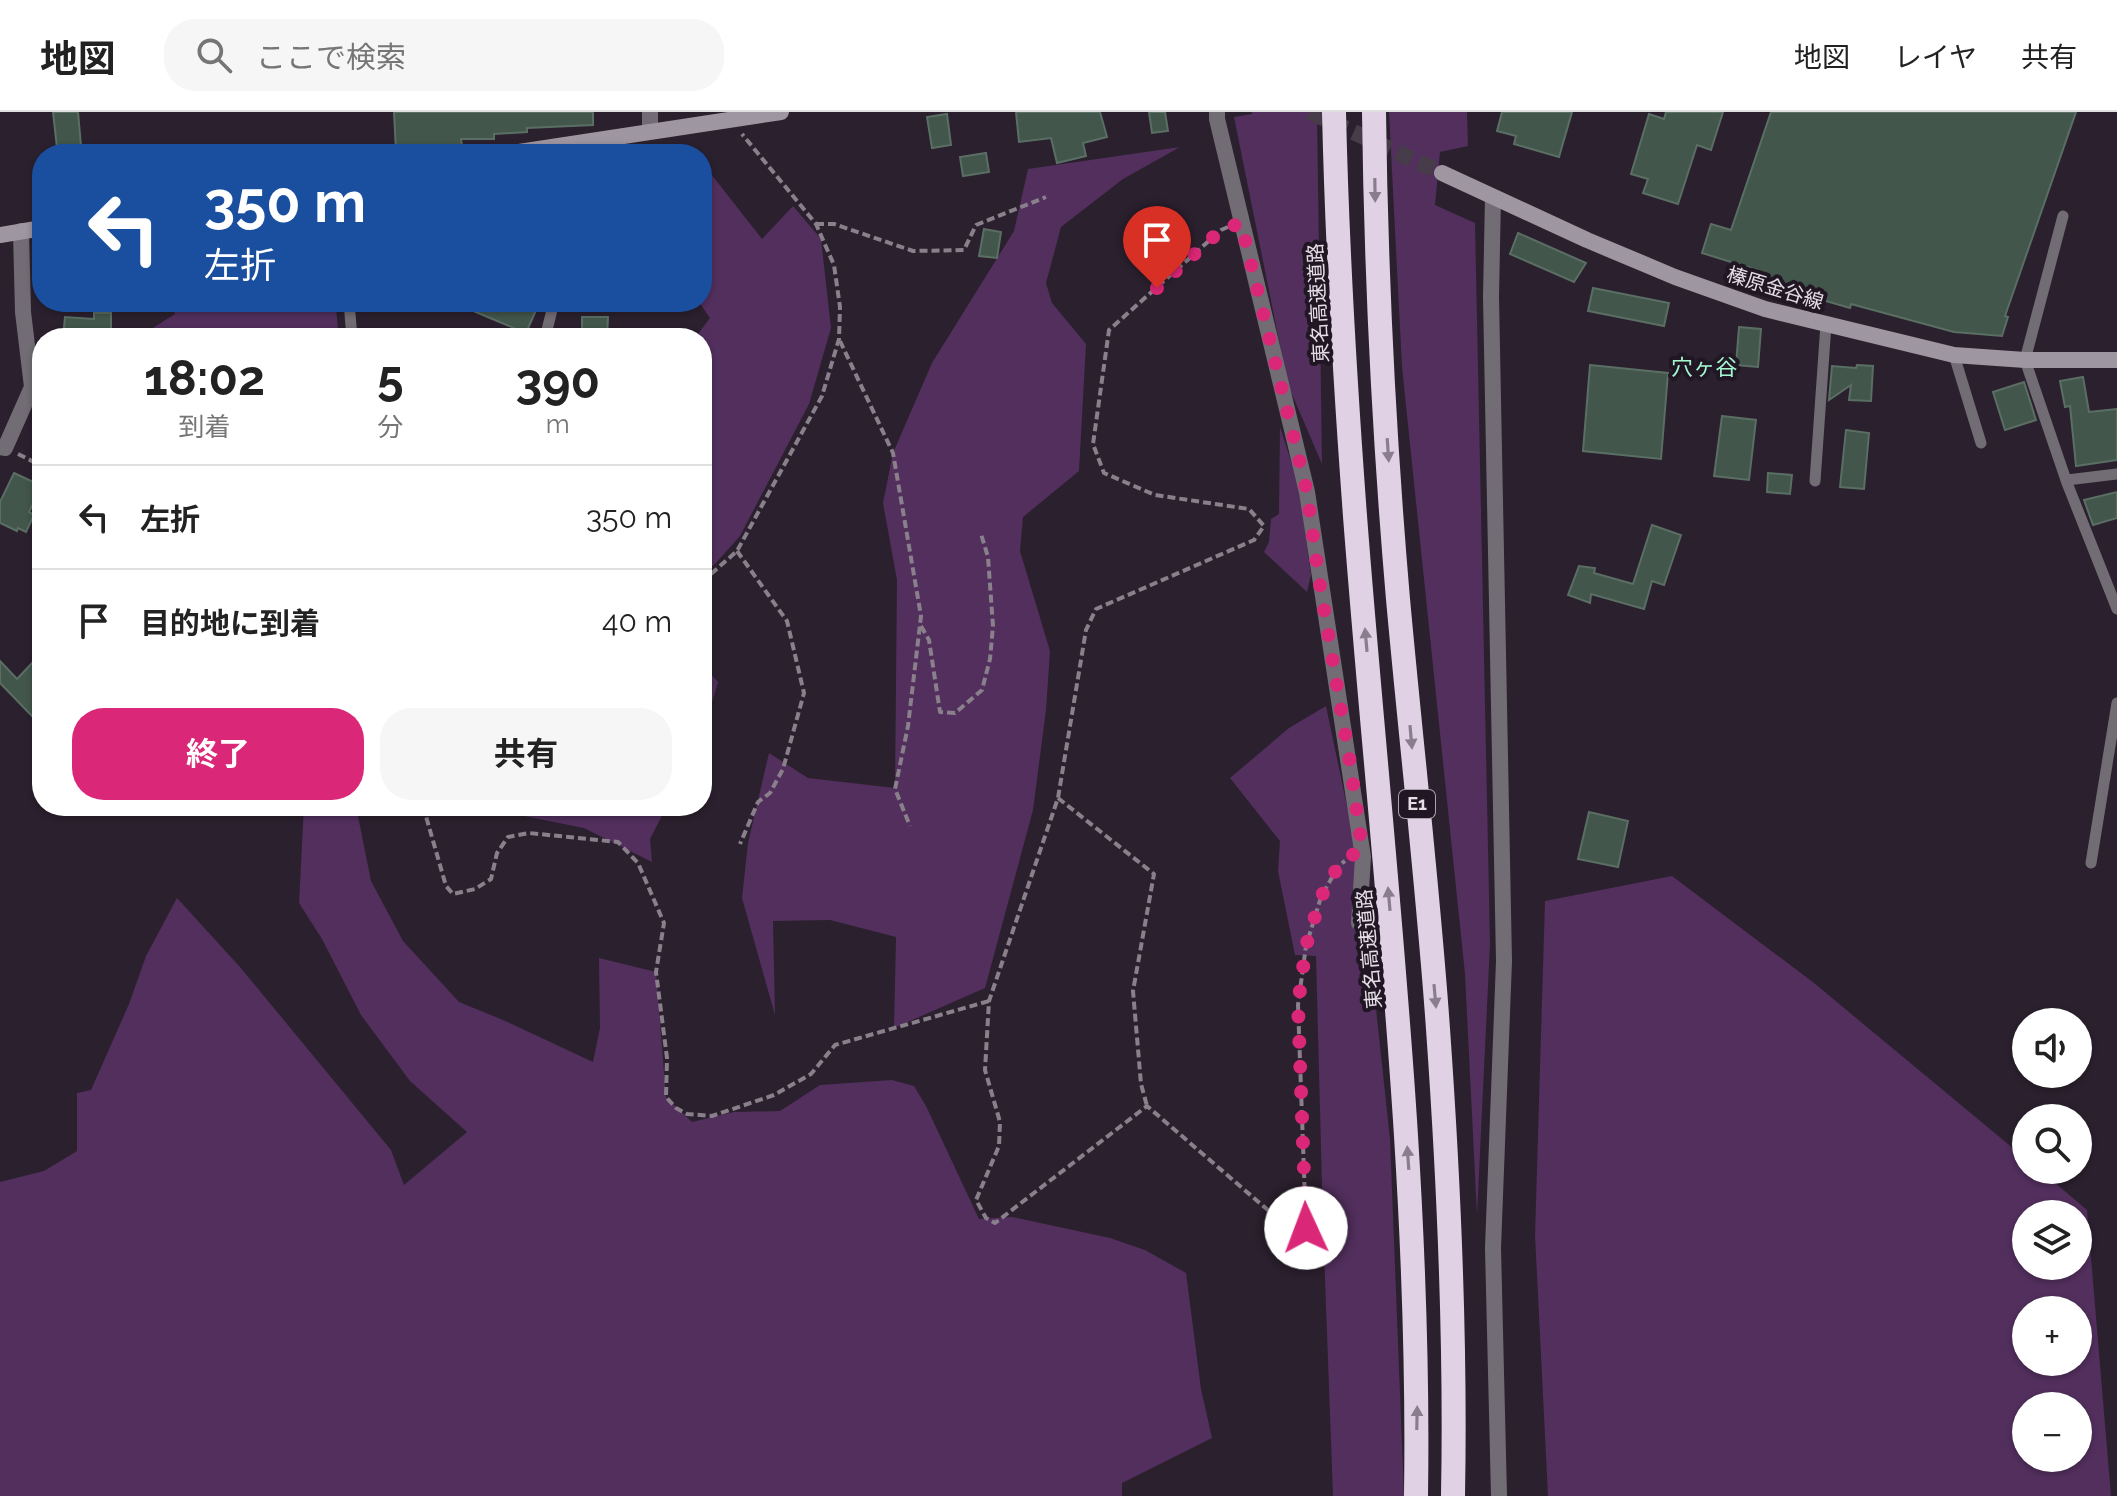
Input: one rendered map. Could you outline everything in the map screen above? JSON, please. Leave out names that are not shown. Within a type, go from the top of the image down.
[{"type":"highway","name":"東名高速道路","points":[[1334,112],[1353,487],[1409,1170],[1418,1394],[1416,1496]]},
{"type":"highway","name":"E1","points":[[1374,112],[1376,244],[1398,596],[1439,1044],[1451,1261],[1455,1438],[1453,1496]]},
{"type":"main road","points":[[584,144],[781,112]]},
{"type":"main road","name":"榛原金谷線","points":[[1442,173],[1675,277],[1765,309],[1954,355],[2025,360],[2117,360]]},
{"type":"main road","points":[[0,235],[32,229]]},
{"type":"street","points":[[650,112],[650,131]]},
{"type":"street","points":[[1217,112],[1307,492],[1362,848],[1359,923]]},
{"type":"street","points":[[1493,197],[1491,297],[1504,961],[1493,1248],[1499,1496]]},
{"type":"street","points":[[3,447],[32,387],[23,312],[21,231]]},
{"type":"lane","points":[[2063,216],[2025,360],[2117,609]]},
{"type":"lane","points":[[1815,481],[1826,324]]},
{"type":"lane","points":[[1954,355],[1981,443]]},
{"type":"lane","points":[[2067,480],[2117,474]]},
{"type":"lane","points":[[2091,863],[2117,703]]},
{"type":"path","points":[[712,573],[737,551],[822,396],[839,339],[840,307],[834,265],[816,224],[730,120]]},
{"type":"path","points":[[816,224],[834,224],[913,251],[964,250],[976,225],[1046,197]]},
{"type":"path","points":[[1147,1106],[995,1223],[986,1218],[976,1200],[999,1146],[1000,1122],[985,1070],[989,1001],[1058,798],[1086,630],[1096,609],[1254,540],[1264,526],[1249,509],[1155,495],[1104,473],[1093,444],[1109,330],[1221,230],[1241,223]]},
{"type":"path","points":[[839,339],[893,453],[921,616],[908,726],[895,789],[910,826]]},
{"type":"path","points":[[3,447],[32,461]]},
{"type":"path","points":[[920,624],[929,640],[940,712],[955,713],[982,690],[990,659],[993,626],[988,557],[981,534]]},
{"type":"path","points":[[737,551],[787,621],[804,693],[783,769],[770,793],[758,802],[740,844]]},
{"type":"path","points":[[1058,798],[1154,874],[1133,991],[1141,1084],[1147,1106],[1298,1236],[1306,1228],[1298,1005],[1306,946],[1327,886],[1339,865],[1362,848]]},
{"type":"path","points":[[426,816],[446,886],[453,894],[475,889],[491,879],[497,853],[508,837],[529,833],[618,842],[638,863],[664,923],[656,972],[667,1058],[666,1097],[687,1114],[712,1116],[774,1095],[811,1074],[835,1045],[989,1001]]},
{"type":"shaded area","points":[[1252,112],[1317,112],[1322,464],[1288,385],[1234,117]]},
{"type":"shaded area","points":[[1389,112],[1467,112],[1468,146],[1440,152],[1435,205],[1475,223],[1490,944],[1477,1215],[1465,974],[1402,367]]},
{"type":"shaded area","points":[[1180,147],[1123,179],[1061,227],[1046,283],[1052,303],[1086,344],[1079,471],[1023,517],[1020,551],[1050,651],[1046,710],[1033,810],[985,988],[894,1028],[896,937],[830,920],[773,921],[775,1015],[742,898],[748,843],[769,753],[808,778],[895,788],[897,580],[883,503],[893,453],[932,363],[1014,231],[1028,169]]},
{"type":"shaded area","points":[[712,175],[762,239],[793,206],[821,239],[831,328],[809,404],[740,536],[712,566],[712,328],[702,328],[710,318],[706,312],[712,312]]},
{"type":"shaded area","points":[[336,312],[338,328],[153,328],[175,314]]},
{"type":"shaded area","points":[[1280,427],[1299,486],[1311,575],[1307,592],[1264,552],[1269,542],[1271,519],[1279,514]]},
{"type":"shaded area","points":[[712,676],[718,682],[712,702]]},
{"type":"shaded area","points":[[1326,706],[1362,878],[1390,1139],[1404,1496],[1333,1496],[1316,956],[1295,955],[1278,871],[1280,841],[1230,778],[1289,728]]},
{"type":"shaded area","points":[[303,816],[358,816],[371,881],[403,941],[459,1002],[593,1062],[600,1028],[599,958],[656,972],[666,1097],[692,1122],[734,1112],[780,1111],[820,1085],[892,1080],[914,1086],[979,1219],[1012,1217],[1110,1238],[1145,1250],[1186,1273],[1201,1389],[1212,1438],[1122,1483],[1122,1496],[0,1496],[0,1182],[44,1171],[77,1151],[77,1093],[91,1090],[129,1004],[146,956],[177,898],[240,967],[391,1150],[404,1185],[467,1132],[410,1081],[361,1015],[322,939],[299,903]]},
{"type":"shaded area","points":[[524,816],[662,816],[650,839],[652,862],[584,828]]},
{"type":"shaded area","points":[[1672,876],[1814,983],[2012,1147],[2012,1184],[2056,1184],[2075,1200],[2012,1200],[2012,1280],[2092,1280],[2092,1270],[2111,1496],[1548,1496],[1535,1235],[1545,901]]},
{"type":"building","points":[[53,112],[78,112],[81,144],[57,144]]},
{"type":"building","points":[[394,112],[593,112],[593,125],[527,128],[527,132],[494,134],[494,139],[461,139],[462,144],[396,144]]},
{"type":"building","points":[[1016,112],[1100,112],[1107,137],[1083,143],[1086,156],[1057,163],[1051,138],[1019,142]]},
{"type":"building","points":[[1149,112],[1165,112],[1168,131],[1152,133]]},
{"type":"building","points":[[1502,112],[1572,112],[1559,157],[1514,144],[1516,136],[1497,131]]},
{"type":"building","points":[[1666,112],[1723,112],[1711,150],[1697,145],[1678,204],[1643,193],[1648,179],[1631,174],[1649,114],[1664,119]]},
{"type":"building","points":[[1771,112],[2076,112],[2005,316],[2008,317],[2002,336],[1954,332],[1851,304],[1850,308],[1753,280],[1757,270],[1702,253],[1711,224],[1731,230]]},
{"type":"building","points":[[947,114],[951,145],[932,148],[927,117]]},
{"type":"building","points":[[986,153],[989,172],[963,176],[960,157]]},
{"type":"building","points":[[984,229],[1001,232],[997,258],[979,256]]},
{"type":"building","points":[[1518,233],[1586,263],[1574,282],[1510,254]]},
{"type":"building","points":[[1593,288],[1669,303],[1664,326],[1588,311]]},
{"type":"building","points":[[476,312],[535,312],[528,328],[514,328]]},
{"type":"building","points":[[94,313],[111,313],[111,328],[64,328],[65,317],[94,319]]},
{"type":"building","points":[[582,317],[608,317],[607,328],[582,328]]},
{"type":"building","points":[[1739,327],[1761,329],[1758,367],[1736,365]]},
{"type":"building","points":[[1590,365],[1668,373],[1661,459],[1583,451]]},
{"type":"building","points":[[1857,365],[1873,366],[1871,401],[1849,400],[1851,385],[1829,400],[1832,366],[1856,368]]},
{"type":"building","points":[[2083,377],[2089,412],[2117,409],[2117,460],[2076,466],[2070,406],[2065,407],[2060,381]]},
{"type":"building","points":[[2024,382],[2036,420],[2005,430],[1993,392]]},
{"type":"building","points":[[1722,416],[1756,420],[1749,480],[1714,476]]},
{"type":"building","points":[[1846,430],[1869,433],[1864,489],[1840,487]]},
{"type":"building","points":[[14,473],[32,481],[32,506],[29,512],[32,519],[26,532],[0,523],[0,502]]},
{"type":"building","points":[[1768,473],[1792,475],[1790,494],[1767,492]]},
{"type":"building","points":[[2117,492],[2117,518],[2093,525],[2084,500]]},
{"type":"building","points":[[1652,525],[1681,535],[1664,585],[1652,581],[1644,609],[1591,594],[1590,603],[1568,595],[1579,566],[1595,568],[1594,573],[1633,584]]},
{"type":"building","points":[[0,661],[17,679],[32,663],[32,716],[0,683]]},
{"type":"building","points":[[1589,812],[1628,821],[1618,867],[1578,859]]},
{"type":"tunnel","points":[[1310,112],[1442,173]]},
{"type":"district","name":"穴ヶ谷","points":[[1704,367]]},
{"type":"route","points":[[1157,288],[1221,230],[1241,223],[1307,492],[1350,763],[1362,848],[1339,865],[1321,897],[1306,946],[1298,1005],[1306,1228]]}]
